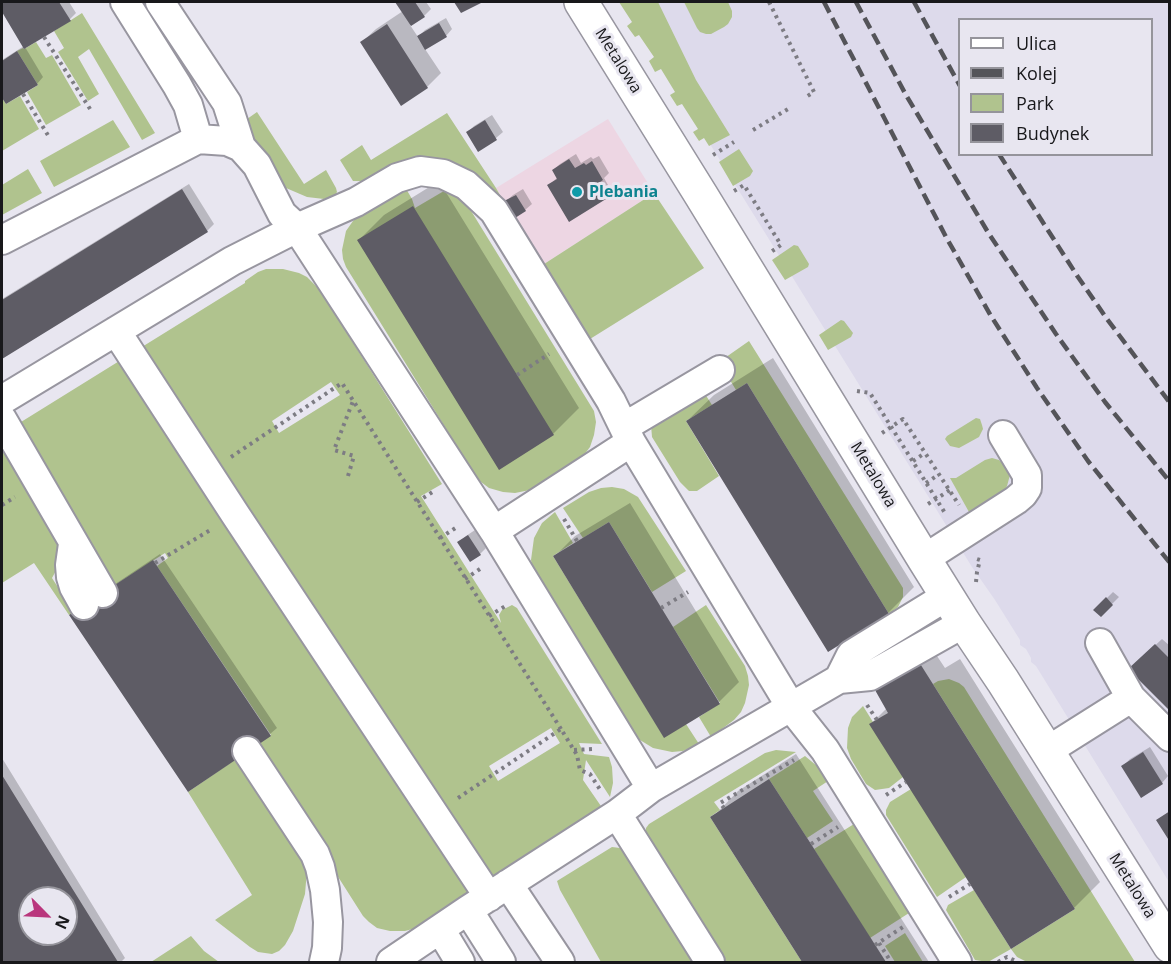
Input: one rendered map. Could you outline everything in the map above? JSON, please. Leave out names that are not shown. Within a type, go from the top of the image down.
[{"type":"main road","name":"Metalowa","points":[[581,2],[947,596],[1170,946]]},
{"type":"lane","points":[[125,2],[188,105],[198,139]]},
{"type":"lane","points":[[160,2],[227,103],[241,147],[257,165],[282,214],[297,228],[494,531],[651,788]]},
{"type":"lane","points":[[2,240],[198,139],[227,141],[241,147]]},
{"type":"lane","points":[[2,400],[232,261],[297,228],[356,202],[398,178],[420,171],[443,174],[466,185],[494,211],[611,401],[627,434],[791,707],[825,750],[957,963]]},
{"type":"lane","points":[[116,331],[489,897],[544,951],[560,963]]},
{"type":"lane","points":[[494,531],[627,434],[720,370]]},
{"type":"lane","points":[[2,419],[73,544],[94,599]]},
{"type":"lane","points":[[924,559],[1016,500],[1027,488],[1027,475],[1003,435]]},
{"type":"lane","points":[[839,680],[851,655],[947,596]]},
{"type":"lane","points":[[391,963],[617,814],[651,788],[839,680],[870,676],[964,623]]},
{"type":"lane","points":[[1100,643],[1131,698],[1170,737]]},
{"type":"lane","points":[[1047,751],[1131,698]]},
{"type":"lane","points":[[247,751],[315,854],[320,867],[328,922],[324,963]]},
{"type":"lane","points":[[617,814],[710,963]]},
{"type":"lane","points":[[489,897],[501,963]]},
{"type":"lane","points":[[440,929],[460,963]]},
{"type":"lane","points":[[544,951],[564,944],[580,963]]},
{"type":"path","points":[[769,2],[814,92],[806,97]]},
{"type":"path","points":[[44,37],[92,112]]},
{"type":"path","points":[[23,94],[49,137]]},
{"type":"path","points":[[753,130],[788,109]]},
{"type":"path","points":[[705,159],[734,142]]},
{"type":"path","points":[[728,195],[744,185],[781,245],[765,256]]},
{"type":"path","points":[[517,375],[573,339]]},
{"type":"path","points":[[208,472],[342,383],[577,755],[580,770]]},
{"type":"path","points":[[348,476],[354,456],[334,450],[353,401]]},
{"type":"path","points":[[891,427],[903,419],[960,506]]},
{"type":"path","points":[[912,461],[925,453]]},
{"type":"path","points":[[926,483],[938,475]]},
{"type":"path","points":[[155,563],[235,514]]},
{"type":"path","points":[[440,538],[463,524]]},
{"type":"path","points":[[465,579],[489,563]]},
{"type":"path","points":[[661,608],[689,591]]},
{"type":"path","points":[[864,700],[877,720]]},
{"type":"path","points":[[434,814],[561,729]]},
{"type":"path","points":[[723,808],[720,803],[798,757]]},
{"type":"path","points":[[881,798],[906,782]]},
{"type":"path","points":[[811,844],[845,822]]},
{"type":"path","points":[[945,900],[970,884]]},
{"type":"path","points":[[891,963],[877,944],[907,925]]},
{"type":"path","points":[[998,963],[1007,957],[1017,963]]},
{"type":"shaded area","points":[[622,2],[1169,2],[1169,882],[1036,666],[1031,662],[1026,649],[1020,645],[1020,640],[972,567]]},
{"type":"shaded area","points":[[608,119],[654,193],[541,266],[496,188]]},
{"type":"green space","points":[[619,2],[658,2],[696,80],[730,135],[709,146],[704,138],[699,141],[693,132],[698,129],[682,104],[677,106],[670,95],[675,92],[661,69],[655,72],[649,61],[654,57],[639,35],[635,37],[627,26],[632,22]]},
{"type":"green space","points":[[684,2],[728,2],[732,17],[724,27],[711,34],[706,34],[697,28]]},
{"type":"green space","points":[[82,13],[155,133],[142,140],[89,49],[78,57],[99,94],[88,101],[58,52],[64,48],[54,31]]},
{"type":"green space","points":[[36,42],[46,58],[52,55],[81,105],[46,125],[27,92],[38,85],[17,51]]},
{"type":"green space","points":[[20,96],[39,129],[2,151],[2,98],[6,104]]},
{"type":"green space","points":[[257,112],[304,184],[326,170],[336,188],[337,192],[334,197],[324,199],[307,197],[279,185],[240,124]]},
{"type":"green space","points":[[447,113],[496,188],[541,266],[654,193],[704,268],[590,339],[595,347],[587,348],[479,183],[353,181],[340,160],[362,145],[371,160]]},
{"type":"green space","points":[[113,120],[130,147],[54,187],[40,161]]},
{"type":"green space","points":[[739,149],[753,171],[750,176],[733,186],[719,162]]},
{"type":"green space","points":[[28,169],[42,193],[2,215],[2,185]]},
{"type":"green space","points":[[405,187],[415,208],[449,188],[465,201],[594,411],[596,422],[594,435],[584,455],[530,490],[515,493],[489,488],[474,474],[346,267],[342,250],[346,231],[353,221],[364,211]]},
{"type":"green space","points":[[794,245],[798,246],[809,264],[808,267],[785,280],[772,260]]},
{"type":"green space","points":[[266,269],[283,269],[299,273],[307,277],[320,290],[442,484],[421,496],[501,623],[499,615],[502,610],[512,605],[517,608],[602,744],[579,743],[584,754],[609,757],[613,783],[610,797],[586,760],[583,780],[603,809],[420,927],[405,931],[377,928],[369,922],[321,850],[308,858],[305,894],[293,931],[285,945],[272,954],[258,952],[215,920],[252,895],[188,792],[271,735],[157,566],[168,558],[165,553],[107,590],[20,427],[21,422],[245,283],[258,272]],"holes":[[[331,382],[340,395],[279,433],[272,421]],[[551,728],[560,743],[498,781],[489,766]]]},
{"type":"green space","points":[[841,320],[853,333],[851,337],[828,350],[819,335]]},
{"type":"green space","points":[[749,341],[903,588],[903,597],[898,607],[889,614],[747,383],[736,390],[719,362]]},
{"type":"green space","points":[[705,394],[712,405],[686,421],[719,476],[697,491],[689,491],[680,482],[652,437],[651,425]]},
{"type":"green space","points":[[976,418],[980,419],[983,429],[979,437],[959,448],[950,446],[945,439],[947,436]]},
{"type":"green space","points":[[2,443],[61,549],[59,565],[52,578],[74,612],[69,615],[34,563],[2,583]]},
{"type":"green space","points":[[992,458],[999,460],[1010,475],[1007,486],[1005,490],[969,512],[950,478],[956,478]]},
{"type":"green space","points":[[612,487],[624,489],[638,497],[686,571],[652,592],[609,522],[583,538],[563,508],[589,492]]},
{"type":"green space","points":[[555,512],[573,543],[553,556],[664,737],[686,724],[699,744],[683,751],[672,752],[653,748],[640,740],[537,577],[531,560],[534,538],[542,523]]},
{"type":"green space","points":[[706,605],[745,666],[749,685],[741,712],[711,737],[699,717],[720,703],[673,627]]},
{"type":"green space","points":[[949,679],[964,687],[1135,962],[1027,962],[1017,957],[1011,949],[1075,909],[933,684]]},
{"type":"green space","points":[[863,706],[873,722],[870,724],[903,777],[889,788],[875,790],[866,784],[847,748],[848,728],[852,717]]},
{"type":"green space","points":[[776,750],[796,752],[714,802],[720,810],[710,817],[802,962],[718,962],[646,835],[646,828],[765,753]]},
{"type":"green space","points":[[805,756],[817,766],[828,781],[813,791],[833,821],[807,838],[769,779]]},
{"type":"green space","points":[[911,789],[966,877],[937,897],[886,815],[890,802]]},
{"type":"green space","points":[[854,824],[909,913],[870,938],[814,849]]},
{"type":"green space","points":[[612,847],[620,848],[628,853],[699,962],[601,962],[557,881]]},
{"type":"green space","points":[[974,890],[1011,949],[988,962],[975,960],[946,910],[948,905]]},
{"type":"green space","points":[[905,933],[923,962],[895,962],[885,946]]},
{"type":"green space","points":[[191,936],[204,951],[219,962],[151,962]]},
{"type":"building","points":[[2,2],[59,2],[71,21],[24,49],[2,12]]},
{"type":"building","points":[[395,2],[415,2],[425,17],[411,26]]},
{"type":"building","points":[[454,2],[483,2],[461,13]]},
{"type":"building","points":[[439,23],[447,37],[425,50],[417,36]]},
{"type":"building","points":[[387,24],[428,88],[401,106],[360,42]]},
{"type":"building","points":[[17,51],[38,85],[6,104],[2,98],[2,61]]},
{"type":"building","points":[[485,120],[497,140],[478,152],[466,132]]},
{"type":"building","name":"Plebania","points":[[569,159],[575,168],[592,161],[603,180],[597,184],[606,199],[569,222],[547,185],[557,179],[552,170]]},
{"type":"building","points":[[182,189],[208,232],[2,359],[2,300]]},
{"type":"building","points":[[516,195],[526,211],[515,218],[504,201]]},
{"type":"building","points":[[413,206],[554,435],[499,470],[357,240]]},
{"type":"building","points":[[747,383],[889,614],[828,652],[686,421]]},
{"type":"building","points":[[609,522],[720,704],[664,738],[553,556]]},
{"type":"building","points":[[468,535],[481,555],[470,562],[457,542]]},
{"type":"building","points":[[153,560],[271,736],[188,792],[69,615]]},
{"type":"building","points":[[1106,597],[1113,605],[1101,617],[1093,610]]},
{"type":"building","points":[[1155,644],[1170,659],[1170,711],[1128,669]]},
{"type":"building","points":[[919,662],[1075,909],[1011,949],[869,724],[888,713],[875,690]]},
{"type":"building","points":[[1143,752],[1163,784],[1141,798],[1121,766]]},
{"type":"building","points":[[2,775],[71,886],[18,886],[18,946],[78,946],[78,898],[118,962],[2,962]]},
{"type":"building","points":[[769,779],[886,962],[802,962],[710,817]]},
{"type":"building","points":[[1170,811],[1170,842],[1156,820]]},
{"type":"railway","points":[[824,2],[946,237],[991,316],[1088,461],[1170,563]]},
{"type":"railway","points":[[856,2],[906,95],[989,234],[1105,402],[1170,482]]},
{"type":"railway","points":[[914,2],[958,82]]},
{"type":"railway","points":[[1000,156],[1078,277],[1170,403]]},
{"type":"place","name":"Plebania","points":[[577,192]]}]
